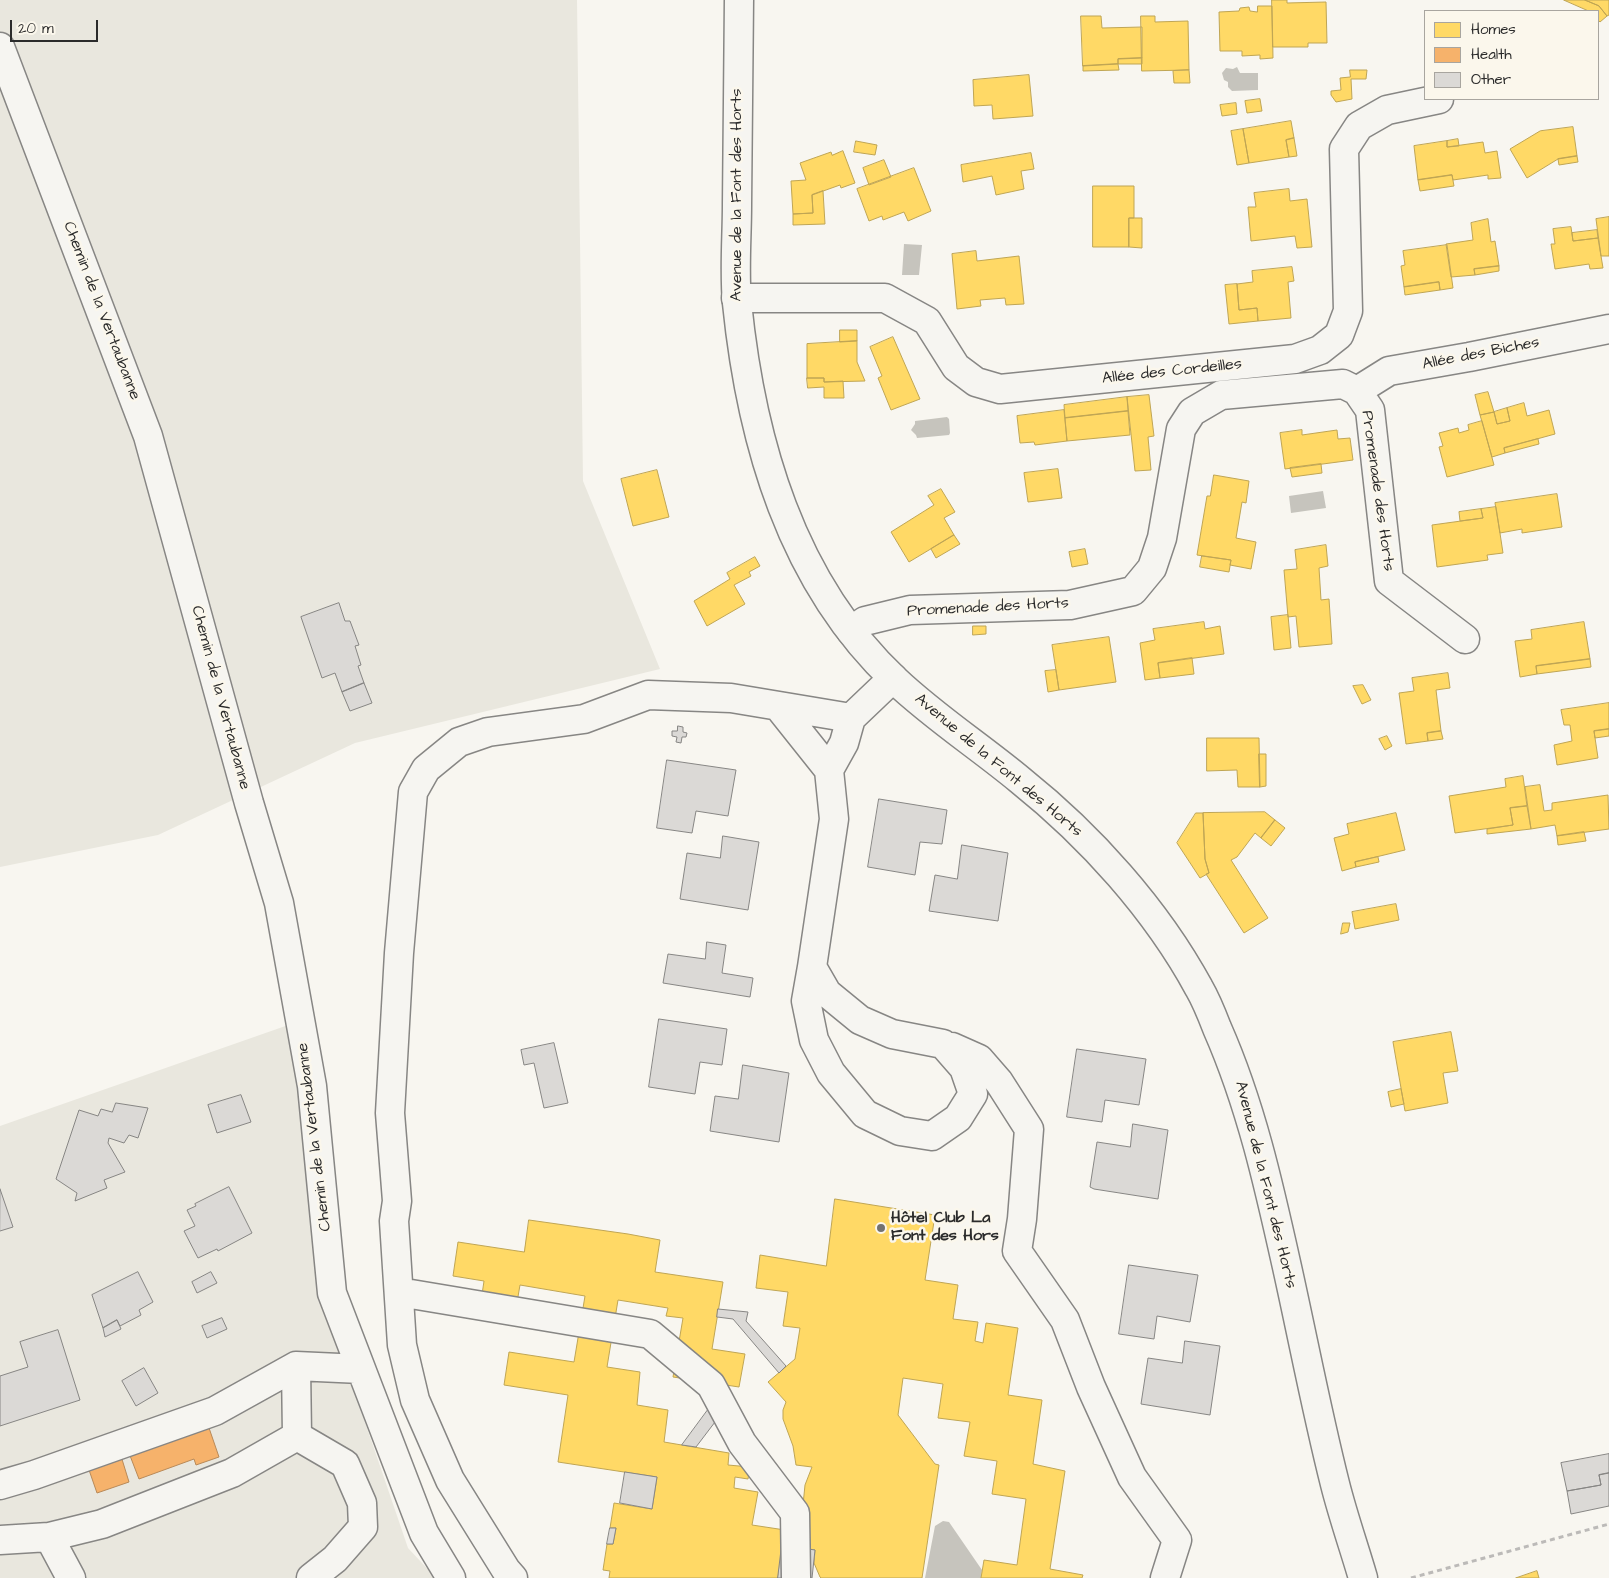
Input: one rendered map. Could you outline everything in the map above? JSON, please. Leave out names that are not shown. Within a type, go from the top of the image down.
[{"type":"street","name":"Avenue de la Font des Horts","points":[[739,0],[736,298],[759,436],[791,530],[815,578],[852,631],[893,678],[947,725],[1020,780],[1073,825],[1120,876],[1159,925],[1200,989],[1233,1064],[1254,1132],[1275,1213],[1335,1485],[1363,1578]]},
{"type":"street","name":"Chemin de la Vertaubanne","points":[[0,47],[148,436],[249,803],[279,903],[312,1086],[332,1293],[424,1533],[451,1578]]},
{"type":"street","name":"Allée des Cordeilles","points":[[736,298],[885,298],[927,321],[956,367],[976,382],[1000,389],[1295,359],[1320,350],[1339,335],[1348,311],[1344,148],[1360,126],[1387,110],[1434,100]]},
{"type":"street","name":"Allée des Biches","points":[[1357,391],[1389,371],[1469,358],[1609,330]]},
{"type":"street","name":"Promenade des Horts","points":[[852,631],[865,621],[910,610],[1070,605],[1133,591],[1152,568],[1155,561],[1162,538],[1181,429],[1192,412],[1221,394],[1343,384],[1357,391],[1370,410],[1389,581],[1465,639]]},
{"type":"street","points":[[829,770],[844,743],[851,718],[893,678]]},
{"type":"street","points":[[513,1578],[506,1570],[450,1480],[415,1400],[402,1346],[394,1221],[397,1201],[390,1113],[399,953],[413,792],[426,769],[459,742],[488,732],[584,719],[648,695],[732,698],[851,718]]},
{"type":"street","points":[[778,706],[829,770],[834,819],[806,1001],[814,1040],[831,1073],[865,1114],[900,1131],[932,1136],[958,1118],[973,1094],[964,1068],[943,1044]]},
{"type":"street","points":[[812,966],[827,993],[860,1020],[892,1034],[943,1044],[979,1059],[1000,1082],[1029,1129],[1022,1219],[1017,1251],[1065,1320],[1091,1387],[1132,1477],[1177,1540],[1164,1578]]},
{"type":"street","points":[[399,1292],[650,1334],[711,1385],[742,1443],[794,1513],[796,1578]]},
{"type":"street","points":[[296,1366],[297,1436]]},
{"type":"street","points":[[0,1485],[34,1475],[215,1411],[296,1366],[361,1368]]},
{"type":"street","points":[[0,1540],[49,1537],[102,1524],[232,1473],[297,1436]]},
{"type":"street","points":[[297,1436],[345,1464],[362,1503],[363,1527],[335,1559],[311,1578]]},
{"type":"street","points":[[49,1537],[70,1578]]},
{"type":"path","points":[[1411,1578],[1609,1524]]},
{"type":"shaded area","points":[[0,0],[577,0],[583,481],[660,669],[355,743],[158,835],[0,867]]},
{"type":"shaded area","points":[[1237,67],[1240,73],[1258,73],[1258,90],[1232,91],[1228,87],[1228,82],[1224,80],[1222,73],[1226,68],[1233,69]]},
{"type":"shaded area","points":[[904,244],[922,245],[919,275],[902,275]]},
{"type":"shaded area","points":[[947,417],[949,419],[949,435],[917,438],[911,430],[915,421]]},
{"type":"shaded area","points":[[1323,491],[1326,508],[1291,513],[1289,496]]},
{"type":"shaded area","points":[[294,1023],[322,1296],[408,1548],[436,1578],[0,1578],[0,1126]]},
{"type":"shaded area","points":[[943,1521],[949,1522],[982,1570],[981,1578],[925,1578],[935,1526]]},
{"type":"building: Homes","points":[[1272,0],[1287,0],[1287,3],[1326,2],[1327,43],[1308,43],[1308,47],[1273,47]]},
{"type":"building: Homes","points":[[1564,0],[1585,0],[1599,6],[1607,16],[1600,22],[1599,10],[1587,10]]},
{"type":"building: Homes","points":[[1585,0],[1609,0],[1609,15],[1607,16],[1599,6]]},
{"type":"building: Homes","points":[[1258,6],[1272,6],[1273,58],[1260,59],[1260,55],[1242,56],[1242,51],[1220,51],[1219,12],[1239,11],[1240,8],[1249,7],[1250,11],[1257,12]]},
{"type":"building: Homes","points":[[1081,16],[1101,16],[1102,28],[1142,27],[1142,58],[1118,59],[1118,64],[1083,66]]},
{"type":"building: Homes","points":[[1141,16],[1155,16],[1155,22],[1188,21],[1189,70],[1142,71]]},
{"type":"building: Homes","points":[[1142,58],[1142,64],[1118,64],[1118,59]]},
{"type":"building: Homes","points":[[1118,64],[1119,70],[1083,71],[1083,66]]},
{"type":"building: Homes","points":[[1189,70],[1190,83],[1174,83],[1173,71]]},
{"type":"building: Homes","points":[[1350,70],[1367,70],[1366,79],[1351,79],[1352,99],[1336,102],[1331,95],[1331,91],[1341,90],[1340,78],[1350,77]]},
{"type":"building: Homes","points":[[1029,75],[1033,116],[993,119],[992,105],[974,106],[973,80]]},
{"type":"building: Homes","points":[[1260,99],[1262,111],[1247,113],[1245,101]]},
{"type":"building: Homes","points":[[1236,103],[1237,114],[1222,116],[1220,105]]},
{"type":"building: Homes","points":[[1291,121],[1294,138],[1286,140],[1289,157],[1249,163],[1243,129]]},
{"type":"building: Homes","points":[[1573,127],[1577,156],[1558,159],[1527,178],[1510,149],[1540,131]]},
{"type":"building: Homes","points":[[1243,129],[1249,163],[1237,165],[1231,131]]},
{"type":"building: Homes","points":[[1294,138],[1297,156],[1289,157],[1286,140]]},
{"type":"building: Homes","points":[[1458,139],[1459,146],[1447,147],[1447,141]]},
{"type":"building: Homes","points":[[856,141],[877,145],[875,155],[854,152]]},
{"type":"building: Homes","points":[[1447,141],[1447,147],[1483,142],[1485,153],[1497,151],[1501,178],[1488,179],[1488,175],[1453,180],[1452,175],[1418,180],[1414,146]]},
{"type":"building: Homes","points":[[843,151],[855,183],[841,188],[840,185],[812,195],[813,213],[793,214],[791,181],[806,180],[800,163],[831,152],[832,155]]},
{"type":"building: Homes","points":[[1031,153],[1034,169],[1021,171],[1024,189],[996,195],[992,176],[963,182],[961,165]]},
{"type":"building: Homes","points":[[1577,156],[1578,162],[1559,165],[1558,159]]},
{"type":"building: Homes","points":[[884,160],[891,177],[869,185],[863,168]]},
{"type":"building: Homes","points":[[914,168],[931,211],[908,221],[904,212],[883,220],[882,216],[869,221],[857,189]]},
{"type":"building: Homes","points":[[1452,175],[1454,186],[1420,191],[1418,180]]},
{"type":"building: Homes","points":[[1093,186],[1134,186],[1134,218],[1129,218],[1129,247],[1093,247]]},
{"type":"building: Homes","points":[[1289,189],[1290,201],[1307,199],[1312,247],[1297,248],[1295,236],[1251,241],[1248,207],[1256,207],[1254,193]]},
{"type":"building: Homes","points":[[823,191],[825,224],[793,225],[793,214],[813,213],[812,195]]},
{"type":"building: Homes","points":[[1609,217],[1609,256],[1601,256],[1596,219]]},
{"type":"building: Homes","points":[[1129,218],[1142,218],[1142,248],[1129,247]]},
{"type":"building: Homes","points":[[1488,219],[1491,242],[1495,241],[1499,266],[1474,269],[1475,275],[1451,277],[1446,244],[1473,240],[1471,223]]},
{"type":"building: Homes","points":[[1571,227],[1573,241],[1598,238],[1603,268],[1590,269],[1589,264],[1555,269],[1551,244],[1555,244],[1553,229]]},
{"type":"building: Homes","points":[[1597,230],[1598,238],[1573,241],[1572,233]]},
{"type":"building: Homes","points":[[1447,245],[1453,288],[1440,290],[1439,282],[1404,287],[1401,266],[1405,265],[1403,251]]},
{"type":"building: Homes","points":[[976,251],[977,261],[1019,256],[1024,304],[1006,305],[1005,298],[980,300],[981,306],[957,309],[952,254]]},
{"type":"building: Homes","points":[[1499,266],[1499,271],[1475,275],[1474,269]]},
{"type":"building: Homes","points":[[1292,267],[1294,281],[1288,282],[1291,318],[1258,321],[1257,308],[1239,310],[1237,284],[1253,282],[1252,271]]},
{"type":"building: Homes","points":[[1439,282],[1440,290],[1405,295],[1404,287]]},
{"type":"building: Homes","points":[[1237,284],[1239,310],[1257,308],[1258,321],[1229,324],[1225,285]]},
{"type":"building: Homes","points":[[840,330],[857,330],[857,341],[840,342]]},
{"type":"building: Homes","points":[[893,337],[920,399],[891,410],[878,378],[882,376],[870,347]]},
{"type":"building: Homes","points":[[857,341],[857,362],[865,381],[824,382],[824,378],[807,378],[807,344]]},
{"type":"building: Homes","points":[[807,378],[824,378],[824,382],[843,381],[844,398],[824,398],[824,387],[808,388]]},
{"type":"building: Homes","points":[[1488,392],[1494,412],[1480,415],[1475,395]]},
{"type":"building: Homes","points":[[1149,395],[1154,436],[1148,437],[1151,470],[1135,471],[1127,397]]},
{"type":"building: Homes","points":[[1127,397],[1128,411],[1065,418],[1064,405]]},
{"type":"building: Homes","points":[[1524,403],[1527,416],[1549,410],[1555,434],[1504,448],[1505,453],[1492,457],[1480,415],[1494,412],[1497,424],[1510,421],[1507,408]]},
{"type":"building: Homes","points":[[1507,408],[1510,421],[1497,424],[1494,412]]},
{"type":"building: Homes","points":[[1064,410],[1067,441],[1035,445],[1034,442],[1020,443],[1017,416]]},
{"type":"building: Homes","points":[[1128,411],[1130,435],[1067,441],[1065,418]]},
{"type":"building: Homes","points":[[1482,421],[1494,465],[1447,477],[1439,447],[1443,446],[1439,433],[1458,428],[1459,433],[1469,430],[1468,425]]},
{"type":"building: Homes","points":[[1302,430],[1302,435],[1337,430],[1338,439],[1350,438],[1353,460],[1285,469],[1280,433]]},
{"type":"building: Homes","points":[[1538,439],[1539,444],[1505,453],[1504,448]]},
{"type":"building: Homes","points":[[1321,464],[1322,473],[1292,477],[1290,468]]},
{"type":"building: Homes","points":[[1058,469],[1062,498],[1028,502],[1024,473]]},
{"type":"building: Homes","points":[[657,470],[669,517],[633,526],[621,479]]},
{"type":"building: Homes","points":[[1214,475],[1249,481],[1246,503],[1242,502],[1236,538],[1256,542],[1251,569],[1230,565],[1231,560],[1197,555],[1207,496],[1210,496]]},
{"type":"building: Homes","points":[[941,489],[955,512],[944,518],[954,535],[909,562],[891,532],[934,505],[928,496]]},
{"type":"building: Homes","points":[[1557,494],[1562,527],[1522,533],[1522,529],[1500,533],[1495,503]]},
{"type":"building: Homes","points":[[1496,507],[1503,553],[1487,555],[1488,560],[1437,567],[1432,525],[1483,518],[1481,509]]},
{"type":"building: Homes","points":[[1481,509],[1483,518],[1460,521],[1459,512]]},
{"type":"building: Homes","points":[[954,535],[960,544],[936,558],[931,549]]},
{"type":"building: Homes","points":[[1326,545],[1328,566],[1319,568],[1321,600],[1329,599],[1332,644],[1299,647],[1296,616],[1288,617],[1284,570],[1297,569],[1295,550]]},
{"type":"building: Homes","points":[[1085,549],[1088,564],[1072,567],[1069,552]]},
{"type":"building: Homes","points":[[1202,556],[1231,560],[1229,572],[1200,567]]},
{"type":"building: Homes","points":[[755,557],[760,566],[749,572],[751,576],[734,585],[745,604],[707,626],[694,601],[730,579],[727,573]]},
{"type":"building: Homes","points":[[1288,615],[1291,648],[1274,650],[1271,617]]},
{"type":"building: Homes","points":[[1204,622],[1205,629],[1220,626],[1224,654],[1158,663],[1160,678],[1145,680],[1140,643],[1155,640],[1153,629]]},
{"type":"building: Homes","points":[[1584,622],[1590,659],[1536,666],[1537,674],[1520,677],[1515,641],[1532,639],[1531,630]]},
{"type":"building: Homes","points":[[973,626],[986,626],[986,634],[973,635]]},
{"type":"building: Homes","points":[[1109,637],[1116,682],[1059,690],[1052,645]]},
{"type":"building: Homes","points":[[1192,658],[1194,674],[1160,678],[1158,663]]},
{"type":"building: Homes","points":[[1590,659],[1591,667],[1537,674],[1536,666]]},
{"type":"building: Homes","points":[[1056,670],[1059,690],[1048,692],[1045,671]]},
{"type":"building: Homes","points":[[1448,673],[1450,688],[1436,690],[1441,731],[1427,733],[1428,741],[1406,744],[1399,693],[1414,691],[1412,678]]},
{"type":"building: Homes","points":[[1363,685],[1371,700],[1362,704],[1353,686]]},
{"type":"building: Homes","points":[[1609,703],[1609,729],[1594,731],[1598,758],[1557,765],[1554,745],[1572,741],[1570,725],[1564,725],[1561,710]]},
{"type":"building: Homes","points":[[1609,729],[1609,736],[1595,738],[1594,731]]},
{"type":"building: Homes","points":[[1441,731],[1443,739],[1428,741],[1427,733]]},
{"type":"building: Homes","points":[[1387,736],[1392,746],[1385,750],[1379,739]]},
{"type":"building: Homes","points":[[1207,738],[1259,738],[1260,787],[1238,787],[1237,770],[1207,771]]},
{"type":"building: Homes","points":[[1259,754],[1266,754],[1266,786],[1260,787]]},
{"type":"building: Homes","points":[[1523,776],[1527,806],[1510,808],[1513,825],[1455,833],[1449,796],[1506,787],[1505,779]]},
{"type":"building: Homes","points":[[1540,785],[1544,811],[1552,810],[1552,803],[1608,795],[1609,829],[1557,836],[1555,825],[1531,829],[1525,787]]},
{"type":"building: Homes","points":[[1527,806],[1531,829],[1487,834],[1487,829],[1513,825],[1510,808]]},
{"type":"building: Homes","points":[[1265,812],[1275,820],[1261,838],[1255,833],[1237,857],[1231,860],[1268,918],[1244,933],[1206,874],[1209,873],[1205,859],[1203,813]]},
{"type":"building: Homes","points":[[1196,813],[1203,813],[1205,859],[1209,873],[1200,878],[1177,843]]},
{"type":"building: Homes","points":[[1396,813],[1405,850],[1355,862],[1356,867],[1342,871],[1334,838],[1349,834],[1347,824]]},
{"type":"building: Homes","points":[[1275,820],[1285,828],[1271,846],[1261,838]]},
{"type":"building: Homes","points":[[1584,832],[1586,841],[1558,845],[1557,836]]},
{"type":"building: Homes","points":[[1378,857],[1379,862],[1356,867],[1355,862]]},
{"type":"building: Homes","points":[[1396,904],[1399,920],[1355,929],[1352,912]]},
{"type":"building: Homes","points":[[1343,923],[1350,923],[1348,932],[1341,934]]},
{"type":"building: Homes","points":[[1451,1032],[1458,1071],[1443,1073],[1448,1103],[1405,1111],[1393,1042]]},
{"type":"building: Homes","points":[[1401,1089],[1404,1104],[1391,1107],[1388,1092]]},
{"type":"building: Homes","points":[[835,1199],[935,1215],[925,1280],[958,1285],[953,1319],[978,1322],[975,1341],[983,1343],[986,1323],[1018,1328],[1008,1395],[1042,1400],[1033,1464],[1065,1471],[1050,1569],[1083,1575],[1082,1578],[981,1578],[984,1560],[1017,1565],[1026,1499],[992,1494],[997,1461],[964,1456],[970,1422],[938,1418],[943,1384],[903,1378],[898,1415],[935,1464],[939,1465],[922,1578],[820,1577],[814,1563],[815,1550],[807,1549],[803,1505],[805,1485],[812,1467],[796,1465],[793,1446],[783,1419],[783,1410],[786,1402],[768,1382],[795,1359],[800,1328],[783,1326],[788,1292],[756,1288],[760,1255],[826,1266]]},
{"type":"building: Homes","points":[[529,1220],[660,1240],[655,1272],[723,1282],[712,1349],[745,1354],[739,1387],[673,1377],[683,1318],[666,1316],[668,1308],[618,1300],[607,1367],[640,1372],[637,1405],[668,1410],[664,1442],[729,1453],[728,1465],[750,1467],[748,1479],[735,1477],[734,1488],[758,1492],[752,1525],[785,1530],[778,1578],[609,1578],[610,1571],[603,1570],[607,1544],[613,1544],[616,1528],[610,1528],[614,1503],[652,1509],[657,1477],[558,1462],[568,1395],[504,1385],[509,1352],[574,1362],[585,1296],[520,1285],[514,1320],[479,1315],[484,1281],[453,1276],[458,1242],[524,1252]]},
{"type":"building: Homes","points":[[1537,1571],[1539,1578],[1516,1578]]},
{"type":"building: Health","points":[[208,1425],[219,1457],[196,1465],[194,1459],[139,1479],[129,1453]]},
{"type":"building: Health","points":[[121,1456],[129,1482],[97,1493],[88,1467]]},
{"type":"building: Other","points":[[339,603],[345,621],[350,621],[359,645],[355,646],[361,665],[358,666],[364,683],[342,692],[335,673],[322,678],[301,617]]},
{"type":"building: Other","points":[[364,683],[372,703],[350,711],[342,692]]},
{"type":"building: Other","points":[[678,726],[683,727],[683,732],[687,733],[686,737],[682,737],[681,743],[676,742],[677,737],[672,736],[672,731],[677,731]]},
{"type":"building: Other","points":[[667,760],[736,770],[728,816],[696,811],[692,833],[657,828]]},
{"type":"building: Other","points":[[879,799],[947,810],[942,844],[920,842],[915,875],[868,867]]},
{"type":"building: Other","points":[[723,836],[759,842],[748,910],[680,899],[687,853],[720,858]]},
{"type":"building: Other","points":[[962,845],[1008,853],[998,921],[929,911],[935,875],[957,879]]},
{"type":"building: Other","points":[[707,942],[726,945],[722,973],[753,978],[750,997],[663,983],[668,954],[705,959]]},
{"type":"building: Other","points":[[659,1019],[727,1029],[722,1065],[700,1062],[695,1094],[649,1087]]},
{"type":"building: Other","points":[[554,1043],[568,1103],[544,1108],[534,1063],[524,1065],[521,1050]]},
{"type":"building: Other","points":[[1077,1049],[1146,1059],[1139,1105],[1105,1100],[1102,1122],[1067,1117]]},
{"type":"building: Other","points":[[743,1065],[789,1073],[779,1142],[710,1131],[715,1096],[738,1099]]},
{"type":"building: Other","points":[[241,1095],[251,1122],[217,1133],[208,1105]]},
{"type":"building: Other","points":[[116,1103],[148,1108],[138,1138],[129,1135],[124,1143],[109,1138],[108,1143],[125,1172],[104,1180],[107,1188],[75,1201],[77,1193],[56,1179],[79,1110],[98,1116],[101,1109],[112,1112]]},
{"type":"building: Other","points":[[1133,1124],[1168,1130],[1158,1199],[1090,1187],[1097,1142],[1130,1147]]},
{"type":"building: Other","points":[[229,1187],[252,1233],[218,1251],[217,1249],[198,1258],[184,1231],[195,1226],[187,1210]]},
{"type":"building: Other","points":[[0,1189],[13,1227],[0,1231]]},
{"type":"building: Other","points":[[1129,1265],[1198,1275],[1190,1322],[1157,1316],[1154,1339],[1119,1334]]},
{"type":"building: Other","points":[[138,1272],[153,1302],[139,1310],[141,1315],[120,1326],[117,1320],[103,1328],[92,1295]]},
{"type":"building: Other","points":[[211,1272],[217,1283],[197,1293],[192,1282]]},
{"type":"building: Other","points":[[718,1309],[748,1312],[746,1321],[786,1366],[779,1373],[733,1319],[717,1317]]},
{"type":"building: Other","points":[[222,1318],[227,1329],[207,1338],[202,1326]]},
{"type":"building: Other","points":[[117,1320],[121,1329],[105,1337],[103,1328]]},
{"type":"building: Other","points":[[58,1330],[80,1400],[0,1426],[0,1376],[28,1367],[20,1342]]},
{"type":"building: Other","points":[[1185,1341],[1220,1346],[1210,1415],[1141,1404],[1148,1358],[1182,1363]]},
{"type":"building: Other","points":[[144,1368],[158,1393],[136,1406],[122,1381]]},
{"type":"building: Other","points":[[710,1407],[715,1422],[696,1447],[682,1445]]},
{"type":"building: Other","points":[[1609,1454],[1609,1473],[1599,1475],[1601,1485],[1567,1491],[1561,1463]]},
{"type":"building: Other","points":[[625,1472],[657,1477],[652,1509],[620,1503]]},
{"type":"building: Other","points":[[1609,1473],[1609,1506],[1571,1514],[1567,1491],[1601,1485],[1599,1475]]},
{"type":"building: Other","points":[[610,1528],[616,1528],[613,1544],[607,1544]]},
{"type":"building: Other","points":[[782,1545],[815,1550],[812,1578],[778,1578]]},
{"type":"place","name":"Hôtel Club La Font des Hors","points":[[881,1228]]}]
